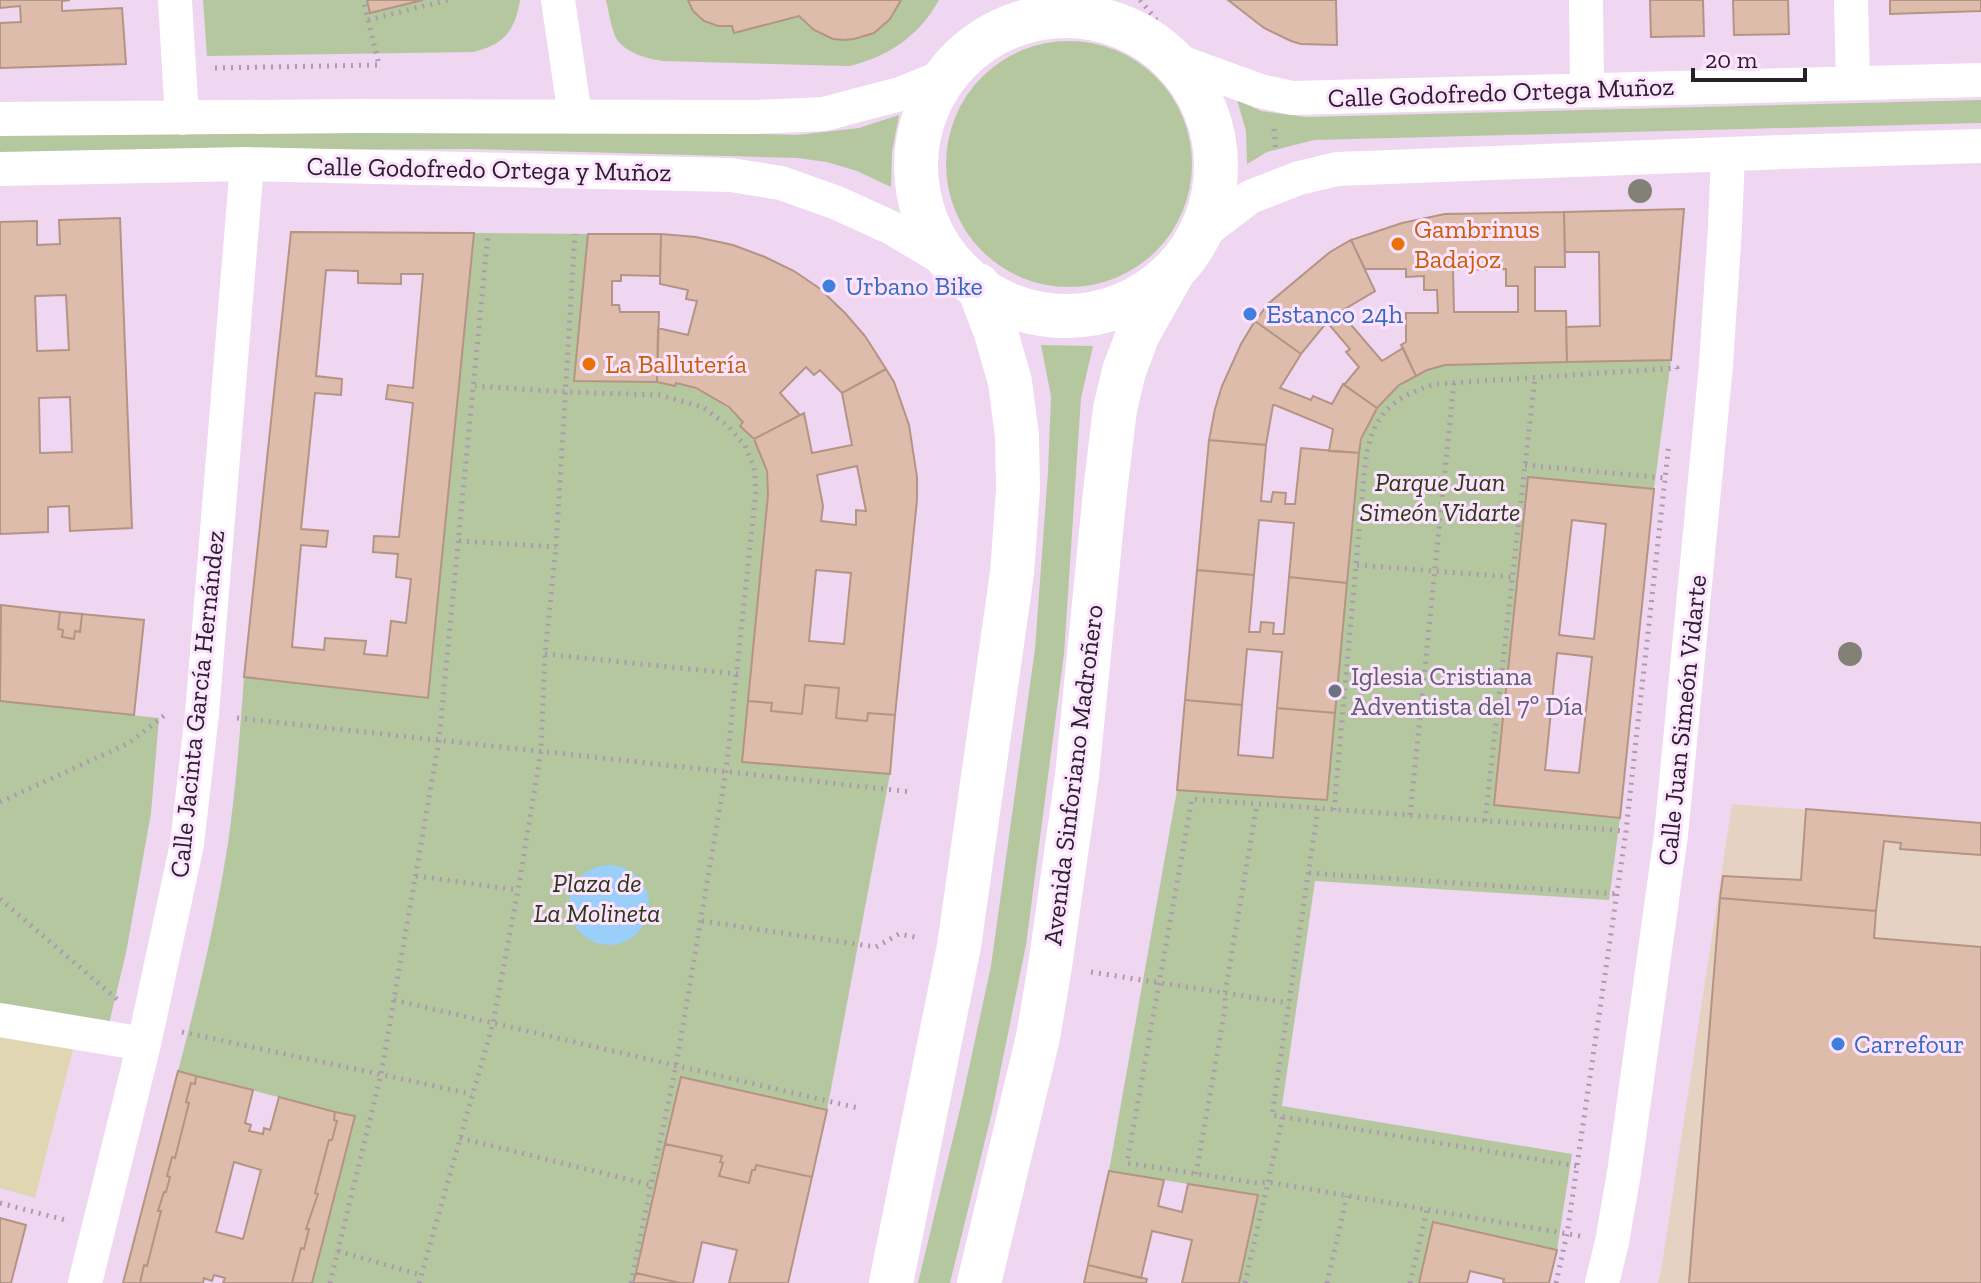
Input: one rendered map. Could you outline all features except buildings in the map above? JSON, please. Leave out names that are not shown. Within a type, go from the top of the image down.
[{"type":"main road","points":[[1121,0],[1200,97],[1209,119],[1215,143],[1216,184],[1200,235],[1173,272],[1135,300],[1113,309],[1078,315],[1043,314],[997,299],[967,276],[940,245],[928,225],[920,200],[916,153],[921,126],[931,98],[945,76],[1007,14],[1030,19],[1082,16],[1108,21],[1158,48]]},
{"type":"main road","name":"Avenida Sinforiano Madroñero","points":[[979,1283],[1038,1037],[1050,966],[1077,776],[1115,409],[1124,371],[1138,334],[1173,272]]},
{"type":"main road","points":[[891,1283],[959,946],[1012,573],[1018,489],[1017,436],[1010,382],[996,333],[967,276]]},
{"type":"street","points":[[175,0],[182,118]]},
{"type":"street","points":[[558,0],[575,116]]},
{"type":"street","points":[[1586,0],[1587,90]]},
{"type":"street","points":[[1851,0],[1853,82]]},
{"type":"street","name":"Calle Godofredo Ortega Muñoz","points":[[1158,48],[1231,81],[1292,98],[1981,80]]},
{"type":"street","name":"Calle Godofredo Ortega y Muñoz","points":[[0,119],[754,117],[824,114],[900,94],[945,76]]},
{"type":"street","points":[[1200,235],[1250,197],[1299,178],[1337,169],[1981,146]]},
{"type":"street","name":"Calle Juan Simeón Vidarte","points":[[1602,1283],[1612,1242],[1671,835],[1716,365],[1728,154]]},
{"type":"street","name":"Calle Godofredo Ortega y Muñoz","points":[[0,169],[247,164],[731,175],[781,183],[837,203],[892,228],[967,276]]},
{"type":"street","name":"Calle Jacinta García Hernández","points":[[85,1283],[146,1035],[187,844],[202,714],[247,164]]},
{"type":"street","points":[[0,1020],[146,1035]]},
{"type":"path","points":[[180,68],[379,65],[363,0]]},
{"type":"path","points":[[368,20],[448,0]]},
{"type":"path","points":[[330,1283],[381,1074],[439,740],[488,234]]},
{"type":"path","points":[[419,1283],[493,1023],[541,751],[575,234]]},
{"type":"path","points":[[1334,810],[1367,447],[1381,417],[1405,395],[1436,384],[1677,368]]},
{"type":"path","points":[[1485,821],[1535,376]]},
{"type":"path","points":[[1410,815],[1454,382]]},
{"type":"path","points":[[475,386],[659,395],[683,400],[703,407],[729,427],[745,446],[754,467],[756,491],[726,771],[676,1066],[631,1283]]},
{"type":"path","points":[[1525,465],[1665,478],[1626,831],[1567,1234],[1556,1283]]},
{"type":"path","points":[[459,541],[556,547]]},
{"type":"path","points":[[1357,565],[1512,577]]},
{"type":"path","points":[[545,654],[738,674]]},
{"type":"path","points":[[0,802],[129,743],[171,711],[912,792]]},
{"type":"path","points":[[1612,1242],[1268,1182],[1257,1183],[1127,1163],[1192,799],[1626,831]]},
{"type":"path","points":[[1196,1174],[1257,804]]},
{"type":"path","points":[[1318,809],[1272,1115],[1577,1166]]},
{"type":"path","points":[[1309,873],[1617,894]]},
{"type":"path","points":[[416,876],[518,890]]},
{"type":"path","points":[[0,899],[146,1035],[381,1074],[472,1094]]},
{"type":"path","points":[[702,921],[876,947]]},
{"type":"path","points":[[1050,966],[1289,1003]]},
{"type":"path","points":[[394,1000],[858,1108]]},
{"type":"path","points":[[1245,1283],[1283,1116]]},
{"type":"path","points":[[460,1138],[651,1185]]},
{"type":"path","points":[[1327,1283],[1347,1196]]},
{"type":"path","points":[[0,1203],[98,1229]]},
{"type":"path","points":[[1410,1283],[1427,1210]]},
{"type":"path","points":[[338,1251],[421,1275]]},
{"type":"shaded area","name":"Carrefour","points":[[1732,804],[1981,823],[1981,1283],[1658,1283]]},
{"type":"green space","points":[[203,0],[367,0],[371,13],[423,0],[520,0],[515,20],[506,35],[493,45],[473,52],[207,56]]},
{"type":"green space","points":[[606,0],[688,0],[695,13],[705,22],[732,26],[735,33],[799,16],[812,28],[840,40],[868,35],[881,27],[901,0],[939,0],[922,24],[901,43],[877,57],[849,66],[651,59],[631,51],[616,38]]},
{"type":"green space","points":[[1069,41],[1116,51],[1156,77],[1182,117],[1192,164],[1182,211],[1156,251],[1116,277],[1069,287],[1022,277],[982,251],[956,211],[946,164],[956,117],[982,77],[1022,51]]},
{"type":"green space","points":[[1237,100],[1261,111],[1306,117],[1981,100],[1981,123],[1314,140],[1267,152],[1247,164],[1246,131]]},
{"type":"green space","points":[[899,115],[892,152],[891,187],[857,171],[827,162],[797,158],[470,149],[203,150],[0,156],[0,133],[471,125],[797,135],[859,128]]},
{"type":"green space","name":"Plaza de La Molineta","points":[[474,233],[588,234],[574,381],[657,382],[674,386],[676,383],[695,389],[721,402],[736,415],[743,422],[740,426],[759,449],[765,465],[768,495],[742,762],[890,774],[827,1110],[681,1077],[633,1283],[312,1283],[355,1117],[178,1071],[223,872],[236,781],[244,677],[428,698]]},
{"type":"green space","points":[[1041,345],[1093,346],[1081,398],[1064,654],[1026,945],[992,1112],[950,1283],[918,1283],[991,966],[1035,649],[1051,396]]},
{"type":"green space","name":"Parque Juan Simeón Vidarte","points":[[1671,360],[1654,489],[1528,477],[1495,805],[1620,818],[1609,900],[1315,881],[1282,1106],[1572,1154],[1557,1250],[1433,1223],[1419,1283],[1239,1283],[1188,1184],[1109,1171],[1177,790],[1327,800],[1359,453],[1370,422],[1388,396],[1414,377],[1445,365]]},
{"type":"green space","points":[[0,701],[159,718],[151,813],[126,953],[102,1053],[0,1034]]},
{"type":"sand","points":[[0,1034],[73,1049],[35,1198],[0,1188]]},
{"type":"water","points":[[609,865],[624,868],[637,877],[646,890],[649,905],[646,920],[637,933],[624,942],[609,945],[594,942],[581,933],[572,920],[569,905],[572,890],[581,877],[594,868]]},
{"type":"place","name":"Gambrinus Badajoz","points":[[1398,244]]},
{"type":"place","name":"Urbano Bike","points":[[829,286]]},
{"type":"place","name":"Estanco 24h","points":[[1250,314]]},
{"type":"place","name":"La Ballutería","points":[[589,364]]},
{"type":"place","name":"Iglesia Cristiana Adventista del 7º Día","points":[[1335,691]]},
{"type":"place","name":"Carrefour","points":[[1838,1044]]}]
